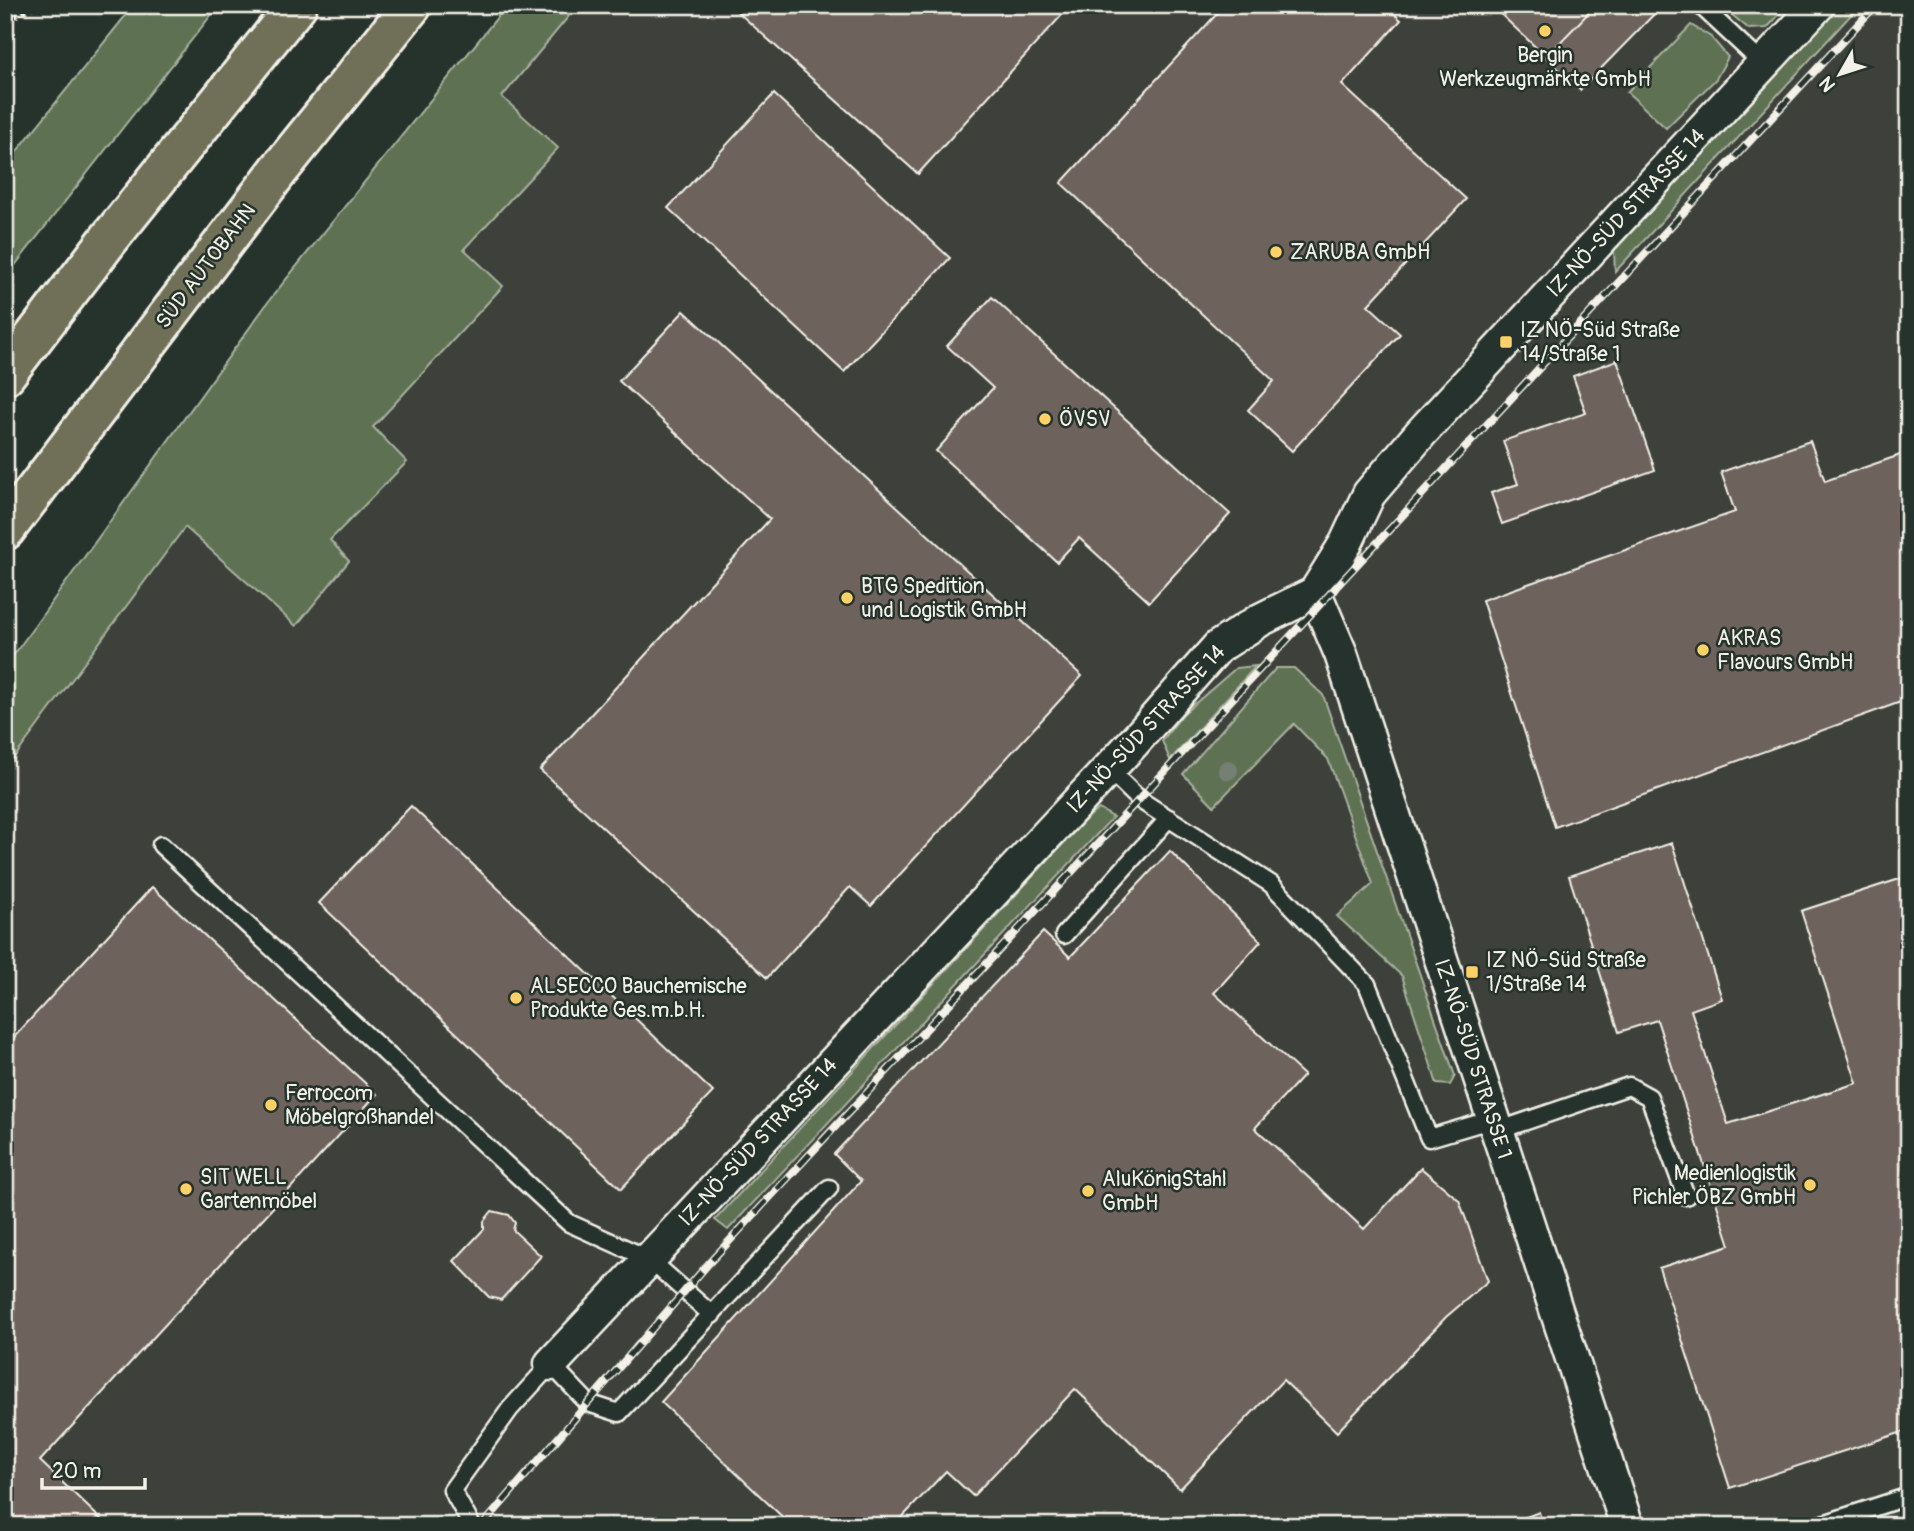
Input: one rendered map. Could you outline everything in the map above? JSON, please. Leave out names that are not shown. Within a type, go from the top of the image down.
[{"type":"highway","points":[[5,375],[109,239],[297,5]]},
{"type":"highway","name":"SÜD AUTOBAHN","points":[[5,530],[279,170],[412,5]]},
{"type":"street","name":"IZ-NÖ-SÜD STRASSE 14","points":[[551,1364],[1108,769],[1218,647],[1260,620],[1315,593],[1346,543],[1369,494],[1421,433],[1818,5]]},
{"type":"street","name":"IZ-NÖ-SÜD STRASSE 1","points":[[1315,593],[1341,654],[1627,1526]]},
{"type":"lane","points":[[1700,5],[1763,64]]},
{"type":"lane","points":[[1108,769],[1140,800],[1271,884],[1367,984],[1429,1138],[1495,1125],[1629,1086],[1649,1097],[1686,1196]]},
{"type":"lane","points":[[1064,935],[1169,818]]},
{"type":"lane","points":[[161,845],[569,1223],[649,1259],[712,1315]]},
{"type":"lane","points":[[472,1526],[452,1490],[510,1409],[551,1364],[588,1402],[619,1413],[829,1188]]},
{"type":"lane","points":[[1817,1526],[1909,1496]]},
{"type":"path","points":[[5,22],[37,5]]},
{"type":"shaded area","points":[[578,5],[1909,5],[1909,1526],[5,1526],[5,770],[501,97]]},
{"type":"green space","points":[[134,5],[219,5],[5,278],[5,166]]},
{"type":"green space","points":[[507,5],[578,5],[502,97],[558,148],[464,249],[503,286],[373,427],[407,462],[330,540],[349,561],[296,626],[185,527],[5,770],[5,667],[271,298]]},
{"type":"green space","points":[[1720,5],[1788,5],[1767,28],[1749,29]]},
{"type":"green space","points":[[1839,5],[1860,5],[1615,272],[1614,249]]},
{"type":"green space","points":[[1691,25],[1711,37],[1728,57],[1716,79],[1666,128],[1627,92]]},
{"type":"green space","points":[[1256,666],[1170,760],[1162,741],[1183,714],[1236,668]]},
{"type":"green space","points":[[1276,668],[1294,668],[1323,695],[1455,1076],[1450,1085],[1437,1084],[1402,976],[1337,916],[1373,884],[1328,759],[1294,724],[1214,806],[1183,774]]},
{"type":"green space","points":[[1099,809],[1113,817],[728,1230],[715,1220],[1087,818]]},
{"type":"building","points":[[730,5],[1071,5],[918,174]]},
{"type":"building","name":"ZARUBA GmbH","points":[[1225,5],[1385,5],[1401,20],[1342,85],[1466,199],[1368,305],[1400,334],[1292,451],[1248,410],[1274,381],[1061,183]]},
{"type":"building","name":"Bergin Werkzeugmärkte GmbH","points":[[1491,5],[1596,5],[1546,57]]},
{"type":"building","points":[[1596,5],[1663,5],[1580,90],[1546,57]]},
{"type":"building","points":[[774,94],[950,258],[844,372],[668,208]]},
{"type":"building","name":"ÖVSV","points":[[992,297],[1230,514],[1149,602],[1079,538],[1057,562],[936,451],[993,388],[947,346]]},
{"type":"building","name":"BTG Spedition und Logistik GmbH","points":[[684,311],[1082,676],[871,906],[850,887],[767,978],[540,770],[770,519],[619,381]]},
{"type":"building","points":[[1617,360],[1655,470],[1502,524],[1491,493],[1518,484],[1503,441],[1586,413],[1573,376]]},
{"type":"building","name":"AKRAS Flavours GmbH","points":[[1810,441],[1825,481],[1909,452],[1909,699],[1555,827],[1482,600],[1735,512],[1721,472]]},
{"type":"building","name":"ALSECCO Bauchemische Produkte Ges.m.b.H.","points":[[411,806],[713,1092],[621,1189],[319,903]]},
{"type":"building","name":"Medienlogistik Pichler ÖBZ GmbH","points":[[1672,843],[1722,999],[1691,1010],[1728,1124],[1857,1083],[1801,911],[1909,876],[1909,1430],[1730,1488],[1659,1268],[1730,1245],[1657,1020],[1619,1032],[1569,876]]},
{"type":"building","name":"AluKönigStahl GmbH","points":[[1170,851],[1261,941],[1214,993],[1304,1075],[1255,1128],[1364,1229],[1421,1168],[1459,1200],[1488,1281],[1446,1317],[1337,1432],[1283,1380],[1180,1489],[1075,1389],[973,1496],[946,1471],[894,1526],[792,1526],[661,1402],[861,1181],[834,1154],[1043,932],[1070,957]]},
{"type":"building","points":[[152,887],[377,1094],[40,1461],[108,1526],[5,1526],[5,1047]]},
{"type":"building","points":[[492,1211],[509,1215],[515,1223],[513,1230],[541,1256],[501,1300],[489,1297],[454,1261],[484,1229],[484,1221]]},
{"type":"building","points":[[1539,1512],[1543,1526],[1503,1526]]},
{"type":"railway","points":[[482,1526],[709,1263],[1876,5]]},
{"type":"place","name":"Bergin Werkzeugmärkte GmbH","points":[[1545,31]]},
{"type":"place","name":"ZARUBA GmbH","points":[[1276,252]]},
{"type":"place","name":"IZ NÖ-Süd Straße 14/Straße 1","points":[[1506,342]]},
{"type":"place","name":"ÖVSV","points":[[1045,419]]},
{"type":"place","name":"BTG Spedition und Logistik GmbH","points":[[847,598]]},
{"type":"place","name":"AKRAS Flavours GmbH","points":[[1703,650]]},
{"type":"place","name":"IZ NÖ-Süd Straße 1/Straße 14","points":[[1472,972]]},
{"type":"place","name":"ALSECCO Bauchemische Produkte Ges.m.b.H.","points":[[516,998]]},
{"type":"place","name":"Ferrocom Möbelgroßhandel","points":[[271,1105]]},
{"type":"place","name":"Medienlogistik Pichler ÖBZ GmbH","points":[[1810,1185]]},
{"type":"place","name":"SIT WELL Gartenmöbel","points":[[186,1189]]},
{"type":"place","name":"AluKönigStahl GmbH","points":[[1088,1191]]}]
